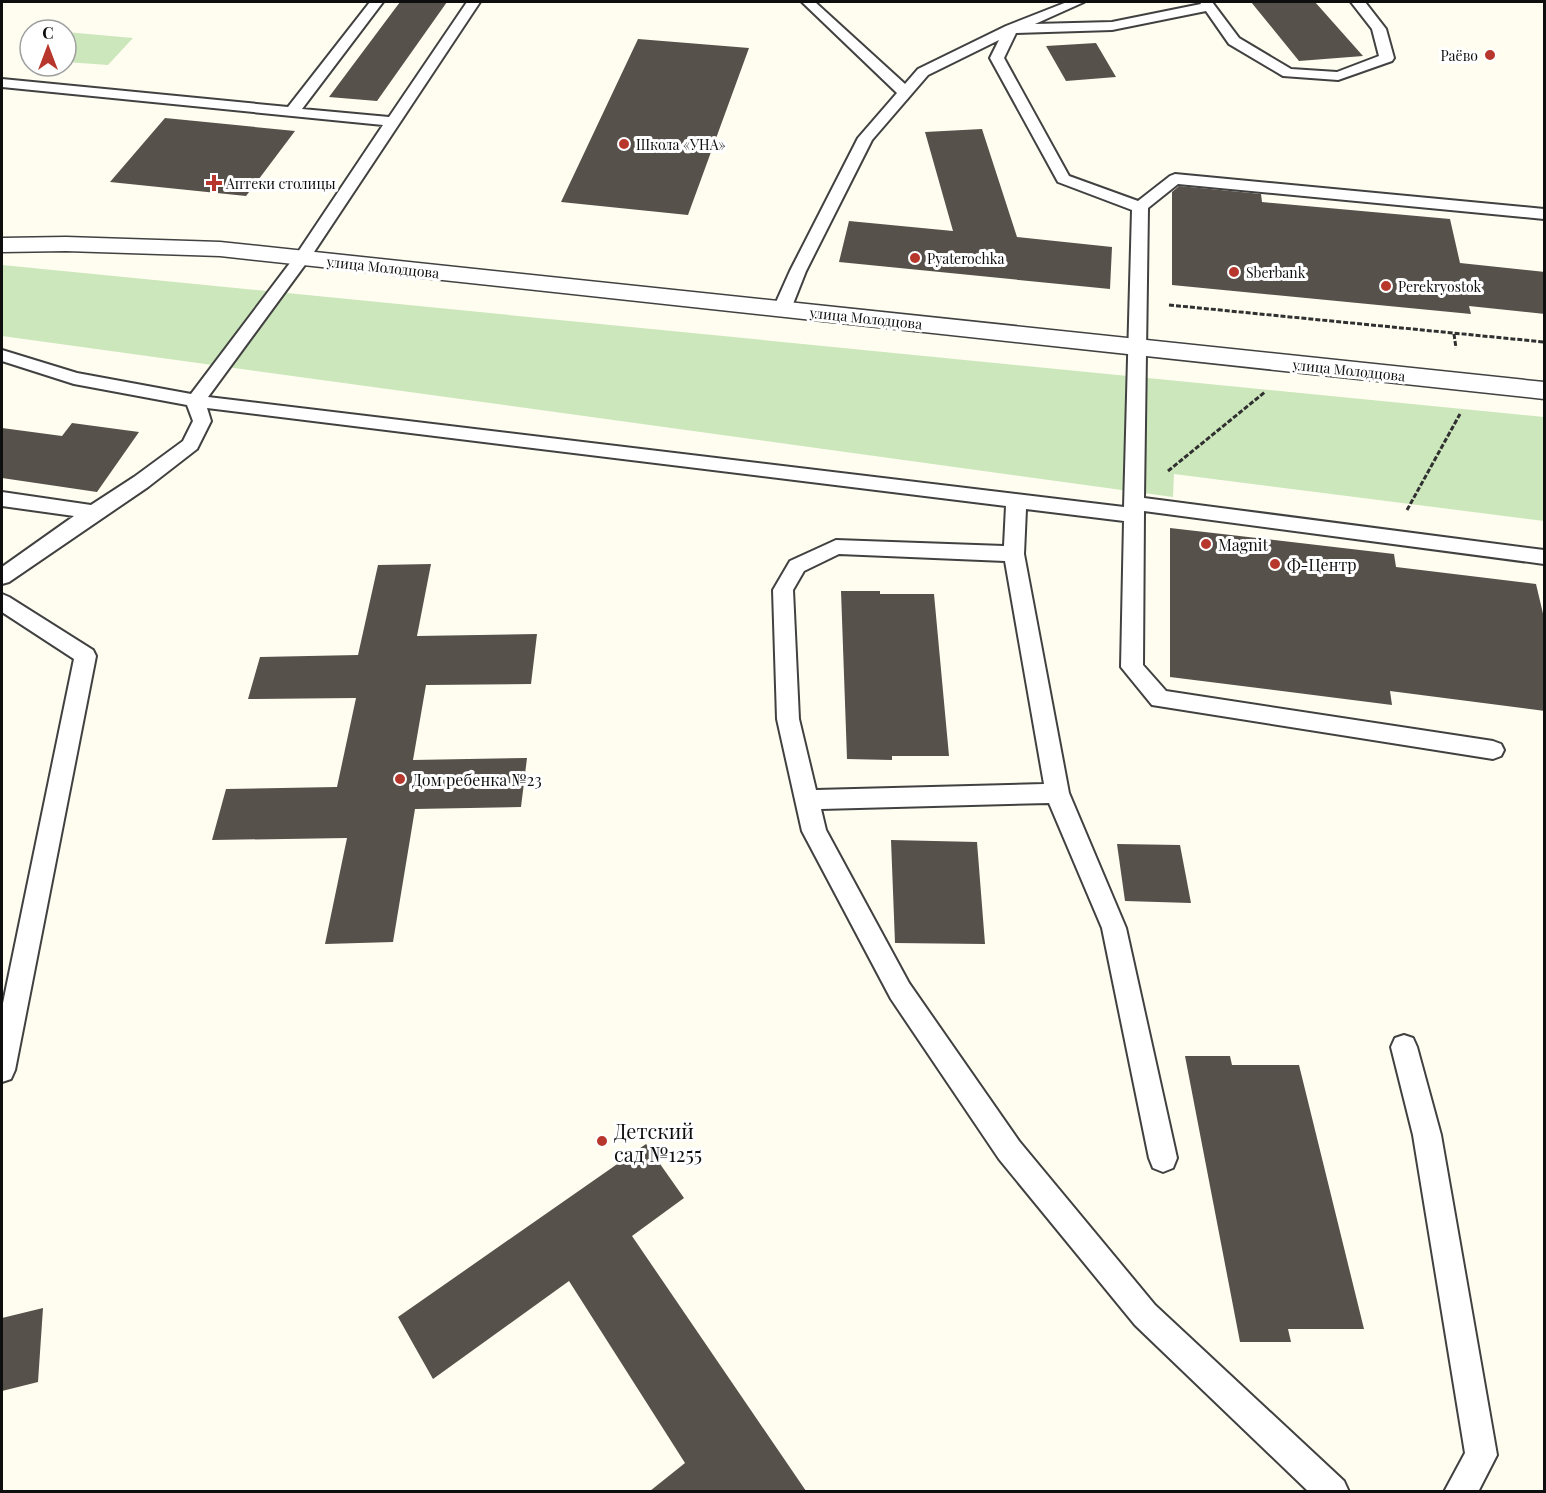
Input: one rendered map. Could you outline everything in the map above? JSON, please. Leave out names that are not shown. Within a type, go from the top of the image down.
[{"type":"street","name":"улица Молодцова","points":[[2,223],[188,247],[1545,391]]},
{"type":"street","name":"улица Молодцова","points":[[2,245],[188,247]]},
{"type":"lane","points":[[292,112],[376,2]]},
{"type":"lane","points":[[195,401],[302,258],[474,2]]},
{"type":"lane","points":[[808,2],[905,92]]},
{"type":"lane","points":[[782,309],[798,271],[865,138],[923,72],[1011,29],[1077,2]]},
{"type":"lane","points":[[1011,29],[1112,26],[1208,4],[1234,41],[1287,73],[1338,76],[1387,58],[1379,29],[1358,2]]},
{"type":"lane","points":[[1011,29],[997,58],[1063,179],[1140,207]]},
{"type":"lane","points":[[2,83],[393,122]]},
{"type":"lane","points":[[1140,207],[1175,179],[1545,214]]},
{"type":"lane","points":[[1140,207],[1140,302],[1133,509],[1131,667],[1160,699],[1493,750]]},
{"type":"lane","points":[[2,355],[74,378],[195,401],[1016,502],[1133,509],[1390,537],[1545,557]]},
{"type":"lane","points":[[2,577],[141,482],[190,445],[202,421],[195,401]]},
{"type":"lane","points":[[2,499],[94,512]]},
{"type":"lane","points":[[1016,502],[1014,554],[1057,793],[1114,928],[1163,1158]]},
{"type":"lane","points":[[1014,554],[836,547],[797,566],[783,590],[788,719],[814,831],[900,991],[1009,1150],[1145,1315],[1333,1491]]},
{"type":"lane","points":[[2,602],[85,656],[2,1070]]},
{"type":"lane","points":[[807,800],[1057,793]]},
{"type":"lane","points":[[1404,1047],[1427,1135],[1481,1455],[1460,1491]]},
{"type":"path","points":[[1140,302],[1545,342]]},
{"type":"path","points":[[1167,471],[1266,391]]},
{"type":"path","points":[[1390,537],[1463,408]]},
{"type":"green space","points":[[78,33],[133,38],[108,65],[78,63]]},
{"type":"green space","points":[[2,265],[1544,417],[1544,521],[1174,474],[1173,497],[2,336]]},
{"type":"building","points":[[400,2],[447,2],[377,101],[329,97]]},
{"type":"building","points":[[1251,2],[1315,2],[1363,56],[1299,61]]},
{"type":"building","points":[[638,39],[749,48],[688,215],[561,202]]},
{"type":"building","points":[[1096,43],[1116,77],[1066,81],[1046,46]]},
{"type":"building","points":[[165,118],[295,131],[246,196],[110,182]]},
{"type":"building","points":[[982,129],[1017,237],[1112,247],[1110,289],[839,262],[849,221],[953,231],[925,132]]},
{"type":"building","points":[[1179,186],[1261,194],[1262,202],[1450,219],[1460,263],[1545,272],[1545,314],[1469,306],[1471,314],[1172,285],[1172,192]]},
{"type":"building","points":[[72,423],[139,432],[97,492],[2,478],[2,428],[62,436]]},
{"type":"building","points":[[1170,528],[1394,554],[1396,567],[1536,584],[1545,622],[1545,711],[1390,691],[1392,705],[1170,677]]},
{"type":"building","points":[[431,564],[417,636],[537,634],[531,684],[426,685],[413,760],[527,758],[521,807],[415,809],[393,942],[325,944],[347,838],[212,840],[226,789],[337,787],[356,698],[248,699],[260,657],[358,655],[378,565]]},
{"type":"building","points":[[841,591],[934,594],[949,756],[892,756],[892,760],[847,759]]},
{"type":"building","points":[[891,840],[977,842],[985,944],[895,943]]},
{"type":"building","points":[[1117,844],[1180,845],[1191,903],[1125,901]]},
{"type":"building","points":[[1185,1056],[1230,1056],[1232,1065],[1299,1065],[1364,1329],[1288,1329],[1291,1342],[1240,1342]]},
{"type":"building","points":[[646,1144],[684,1198],[632,1236],[806,1491],[650,1491],[685,1463],[569,1281],[433,1379],[398,1317]]},
{"type":"building","points":[[43,1308],[38,1382],[2,1391],[2,1318]]},
{"type":"place","name":"Раёво","points":[[1490,55]]},
{"type":"place","name":"Школа «УНА»","points":[[624,144]]},
{"type":"place","name":"Аптеки столицы","points":[[214,183]]},
{"type":"place","name":"Pyaterochka","points":[[915,258]]},
{"type":"place","name":"Sberbank","points":[[1234,272]]},
{"type":"place","name":"Perekryostok","points":[[1386,286]]},
{"type":"place","name":"Magnit","points":[[1206,544]]},
{"type":"place","name":"Ф-Центр","points":[[1275,564]]},
{"type":"place","name":"Дом ребенка №23","points":[[400,779]]},
{"type":"place","name":"Детский сад №1255","points":[[602,1141]]}]
